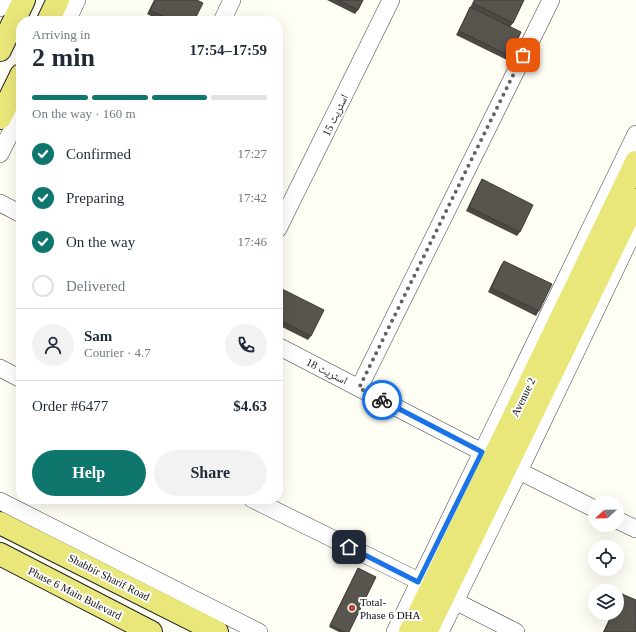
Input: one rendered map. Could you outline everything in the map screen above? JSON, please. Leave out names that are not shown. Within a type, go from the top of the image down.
[{"type":"main road","points":[[16,16],[24,0]]},
{"type":"main road","points":[[50,16],[58,0]]},
{"type":"main road","points":[[0,50],[16,17]]},
{"type":"main road","points":[[0,118],[16,85]]},
{"type":"main road","name":"Avenue 2","points":[[426,632],[437,591],[636,162]]},
{"type":"main road","name":"Avenue 2","points":[[410,632],[437,591],[636,200]]},
{"type":"main road","name":"Shabbir Sharif Road","points":[[0,523],[201,613],[217,632]]},
{"type":"main road","name":"Phase 6 Main Bulevard","points":[[0,554],[151,632]]},
{"type":"street","points":[[0,8],[4,0]]},
{"type":"street","points":[[69,16],[77,0]]},
{"type":"street","points":[[224,16],[232,0]]},
{"type":"street","name":"اسٹریٹ 15","points":[[283,219],[391,0]]},
{"type":"street","points":[[359,388],[550,0]]},
{"type":"street","points":[[0,154],[16,122]]},
{"type":"street","points":[[440,632],[437,591],[482,452],[636,134]]},
{"type":"street","points":[[0,203],[16,211]]},
{"type":"street","points":[[395,632],[437,591],[519,471],[636,226]]},
{"type":"street","name":"اسٹریٹ 18","points":[[283,349],[482,452]]},
{"type":"street","points":[[0,368],[16,376]]},
{"type":"street","points":[[519,471],[588,506]]},
{"type":"street","points":[[0,501],[201,613],[259,632]]},
{"type":"street","points":[[262,504],[516,632]]},
{"type":"street","points":[[624,523],[636,529]]},
{"type":"building","points":[[155,0],[197,0],[203,3],[196,16],[163,16],[150,10]]},
{"type":"building","points":[[339,0],[363,0],[358,10]]},
{"type":"building","points":[[475,0],[524,0],[513,23],[473,3]]},
{"type":"building","points":[[470,7],[521,32],[510,56],[459,31]]},
{"type":"building","points":[[482,179],[533,205],[520,232],[469,207]]},
{"type":"building","points":[[504,261],[552,284],[539,311],[491,288]]},
{"type":"building","points":[[283,290],[324,310],[311,336],[283,322]]},
{"type":"building","points":[[358,568],[376,577],[349,632],[345,632],[330,625]]},
{"type":"building","points":[[624,595],[636,600],[636,632],[604,632],[610,620],[624,620]]},
{"type":"way so far","points":[[382,400],[359,388],[523,55]]},
{"type":"place","name":"Total- Phase 6 DHA","points":[[352,608]]},
{"type":"route","points":[[349,547],[418,582],[482,452],[382,400]]}]
